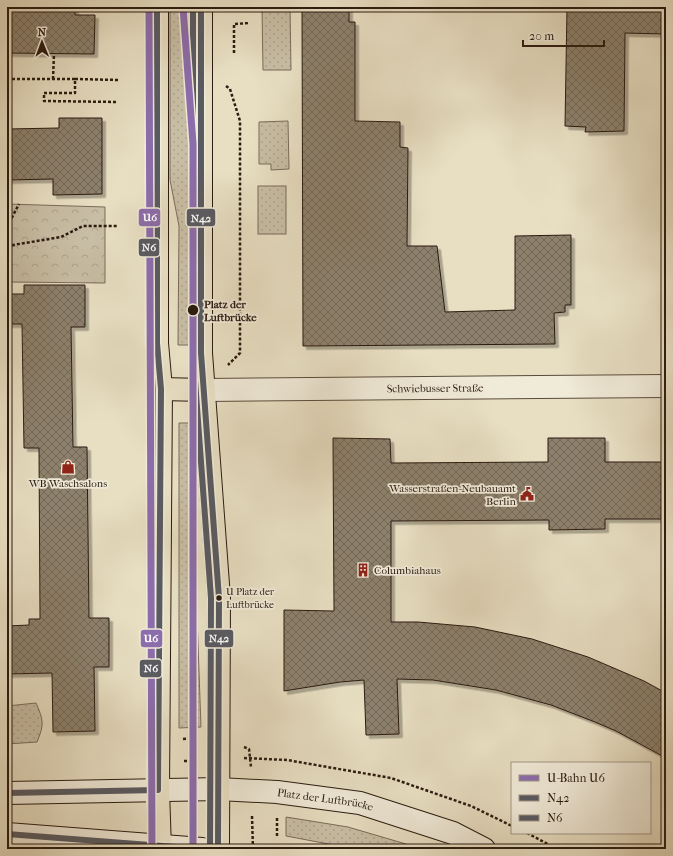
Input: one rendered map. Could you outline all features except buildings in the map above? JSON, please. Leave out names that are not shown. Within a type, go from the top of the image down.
[{"type":"main road","points":[[157,7],[157,343],[160,389],[158,790],[160,847]]},
{"type":"main road","points":[[201,7],[201,353],[219,598],[218,849]]},
{"type":"main road","name":"Schwiebusser Straße","points":[[204,390],[666,386]]},
{"type":"main road","points":[[160,389],[204,390]]},
{"type":"main road","name":"Platz der Luftbrücke","points":[[7,793],[219,789],[277,792],[360,803],[453,834],[484,849]]},
{"type":"main road","points":[[7,834],[160,847],[202,849]]},
{"type":"path","points":[[234,53],[234,24],[250,23]]},
{"type":"path","points":[[53,79],[54,54]]},
{"type":"path","points":[[201,56],[230,89],[240,120],[240,353],[204,390]]},
{"type":"path","points":[[7,79],[119,80]]},
{"type":"path","points":[[75,79],[75,93],[44,93],[44,101],[118,102]]},
{"type":"path","points":[[7,227],[19,204]]},
{"type":"path","points":[[7,246],[61,237],[83,226],[117,226]]},
{"type":"path","points":[[177,739],[196,738]]},
{"type":"path","points":[[287,760],[391,778],[471,806],[511,826]]},
{"type":"path","points":[[276,836],[277,816]]},
{"type":"path","points":[[528,834],[557,849]]},
{"type":"green space","points":[[170,7],[190,7],[189,345],[178,345],[179,226],[170,180]]},
{"type":"green space","points":[[262,7],[290,7],[291,70],[263,70]]},
{"type":"green space","points":[[288,121],[289,169],[271,170],[271,164],[259,164],[259,122]]},
{"type":"green space","points":[[258,186],[286,186],[286,234],[258,234]]},
{"type":"green space","points":[[7,204],[105,207],[105,283],[7,282]]},
{"type":"green space","points":[[179,423],[190,423],[201,727],[179,728]]},
{"type":"green space","points":[[36,703],[42,719],[42,727],[37,742],[7,744],[7,706]]},
{"type":"green space","points":[[286,817],[348,827],[423,849],[355,849],[286,836]]},
{"type":"metro line","name":"U6","points":[[149,7],[152,849]]},
{"type":"metro line","name":"U6","points":[[183,7],[193,144],[193,849]]},
{"type":"transit line","name":"N6","points":[[149,7],[149,343],[153,389],[150,790],[152,849]]},
{"type":"transit line","name":"N42","points":[[7,793],[158,790],[161,389],[157,343],[157,7]]},
{"type":"transit line","name":"N6","points":[[193,7],[193,353],[211,598],[210,849]]},
{"type":"transit line","name":"N42","points":[[201,7],[201,353],[219,598],[218,849]]},
{"type":"transit line","name":"N42","points":[[7,834],[202,849]]},
{"type":"place","name":"Platz der Luftbrücke","points":[[193,310]]},
{"type":"place","name":"WB Waschsalons","points":[[68,467]]},
{"type":"place","name":"Wasserstraßen-Neubauamt Berlin","points":[[527,494]]},
{"type":"place","name":"Columbiahaus","points":[[363,570]]},
{"type":"place","name":"U Platz der Luftbrücke","points":[[219,598]]}]
